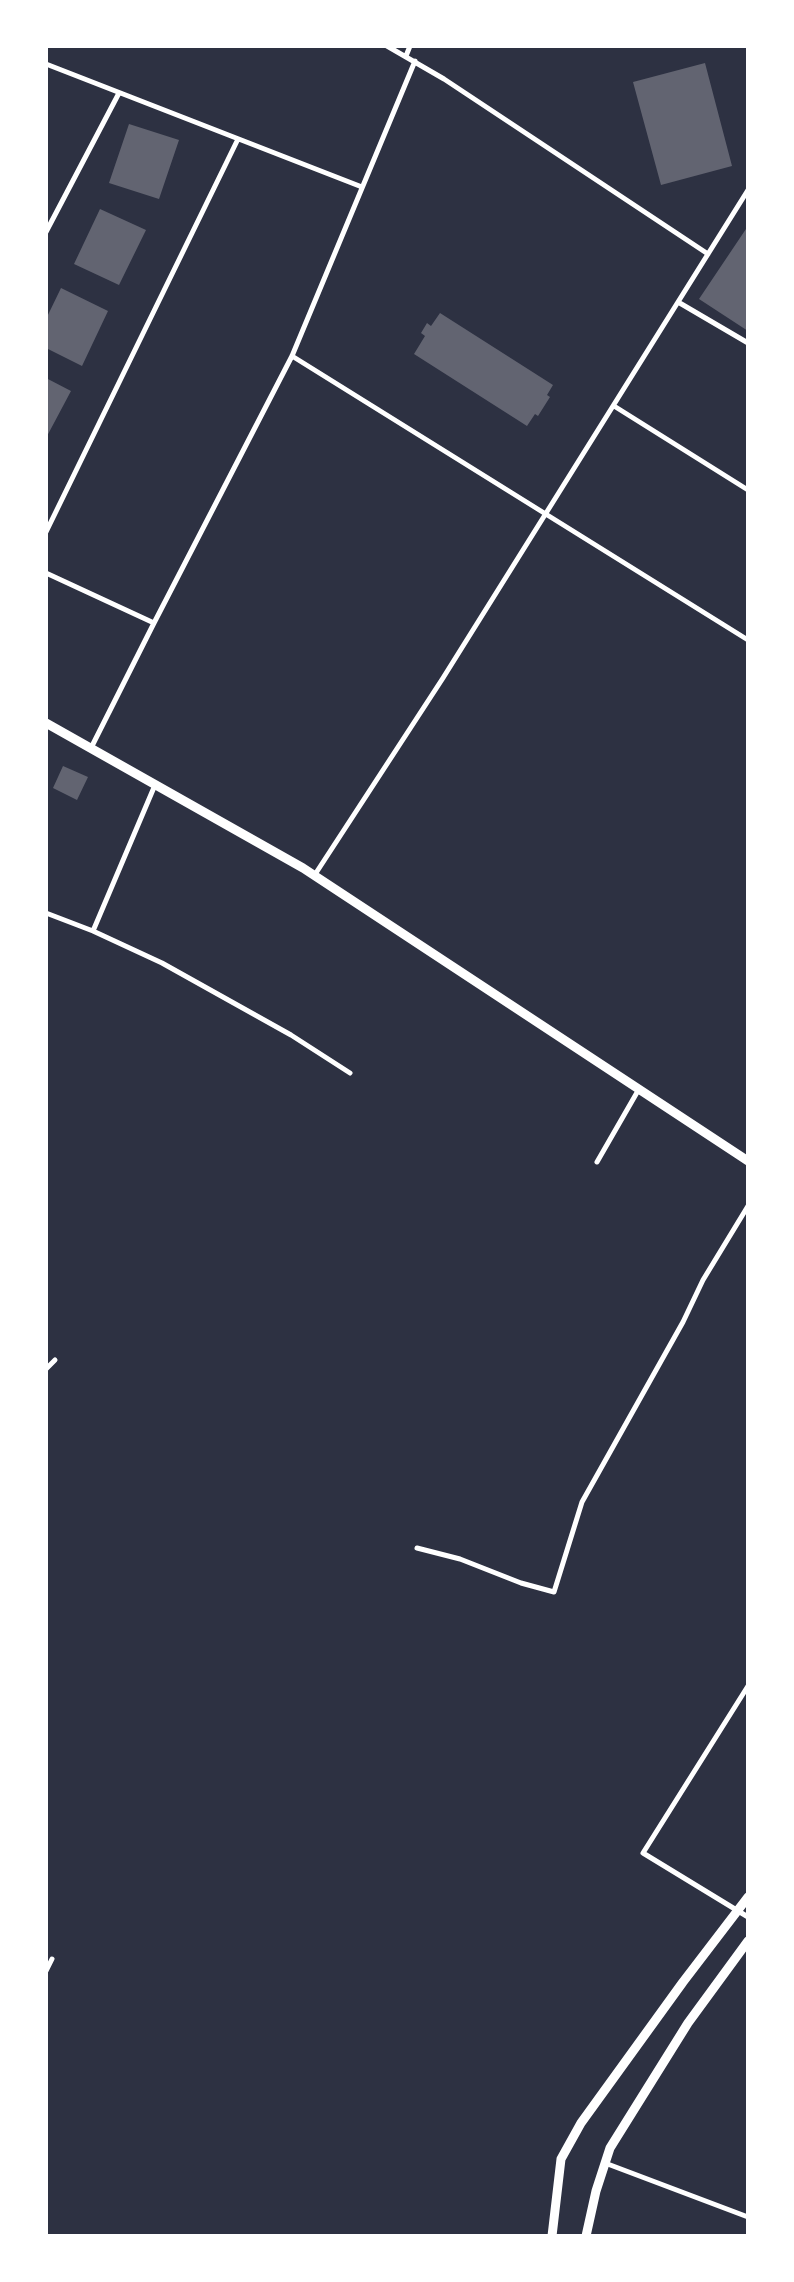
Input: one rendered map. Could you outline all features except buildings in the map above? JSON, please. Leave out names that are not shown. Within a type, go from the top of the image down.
[{"type":"street","points":[[387,46],[415,61],[708,254]]},
{"type":"street","points":[[406,56],[410,46]]},
{"type":"street","points":[[91,748],[292,356],[415,61]]},
{"type":"street","points":[[46,64],[362,188]]},
{"type":"street","points":[[46,232],[119,93]]},
{"type":"street","points":[[46,532],[238,139]]},
{"type":"street","points":[[314,876],[443,678],[748,190]]},
{"type":"street","points":[[678,302],[748,343]]},
{"type":"street","points":[[292,356],[748,640]]},
{"type":"street","points":[[614,406],[748,490]]},
{"type":"street","points":[[46,573],[154,623]]},
{"type":"street","points":[[46,723],[314,876],[748,1161]]},
{"type":"street","points":[[93,931],[155,785]]},
{"type":"street","points":[[46,913],[93,931],[162,963],[291,1035],[350,1073]]},
{"type":"street","points":[[597,1162],[640,1089]]},
{"type":"street","points":[[417,1548],[460,1558],[521,1583],[554,1592],[582,1502],[683,1322],[703,1280],[748,1206]]},
{"type":"street","points":[[46,1369],[55,1360]]},
{"type":"street","points":[[748,1686],[643,1853],[748,1916]]},
{"type":"street","points":[[552,2236],[561,2159],[581,2123],[683,1982],[748,1897]]},
{"type":"street","points":[[586,2236],[596,2192],[610,2148],[688,2023],[748,1941]]},
{"type":"street","points":[[46,1971],[52,1959]]},
{"type":"street","points":[[605,2163],[748,2217]]}]
